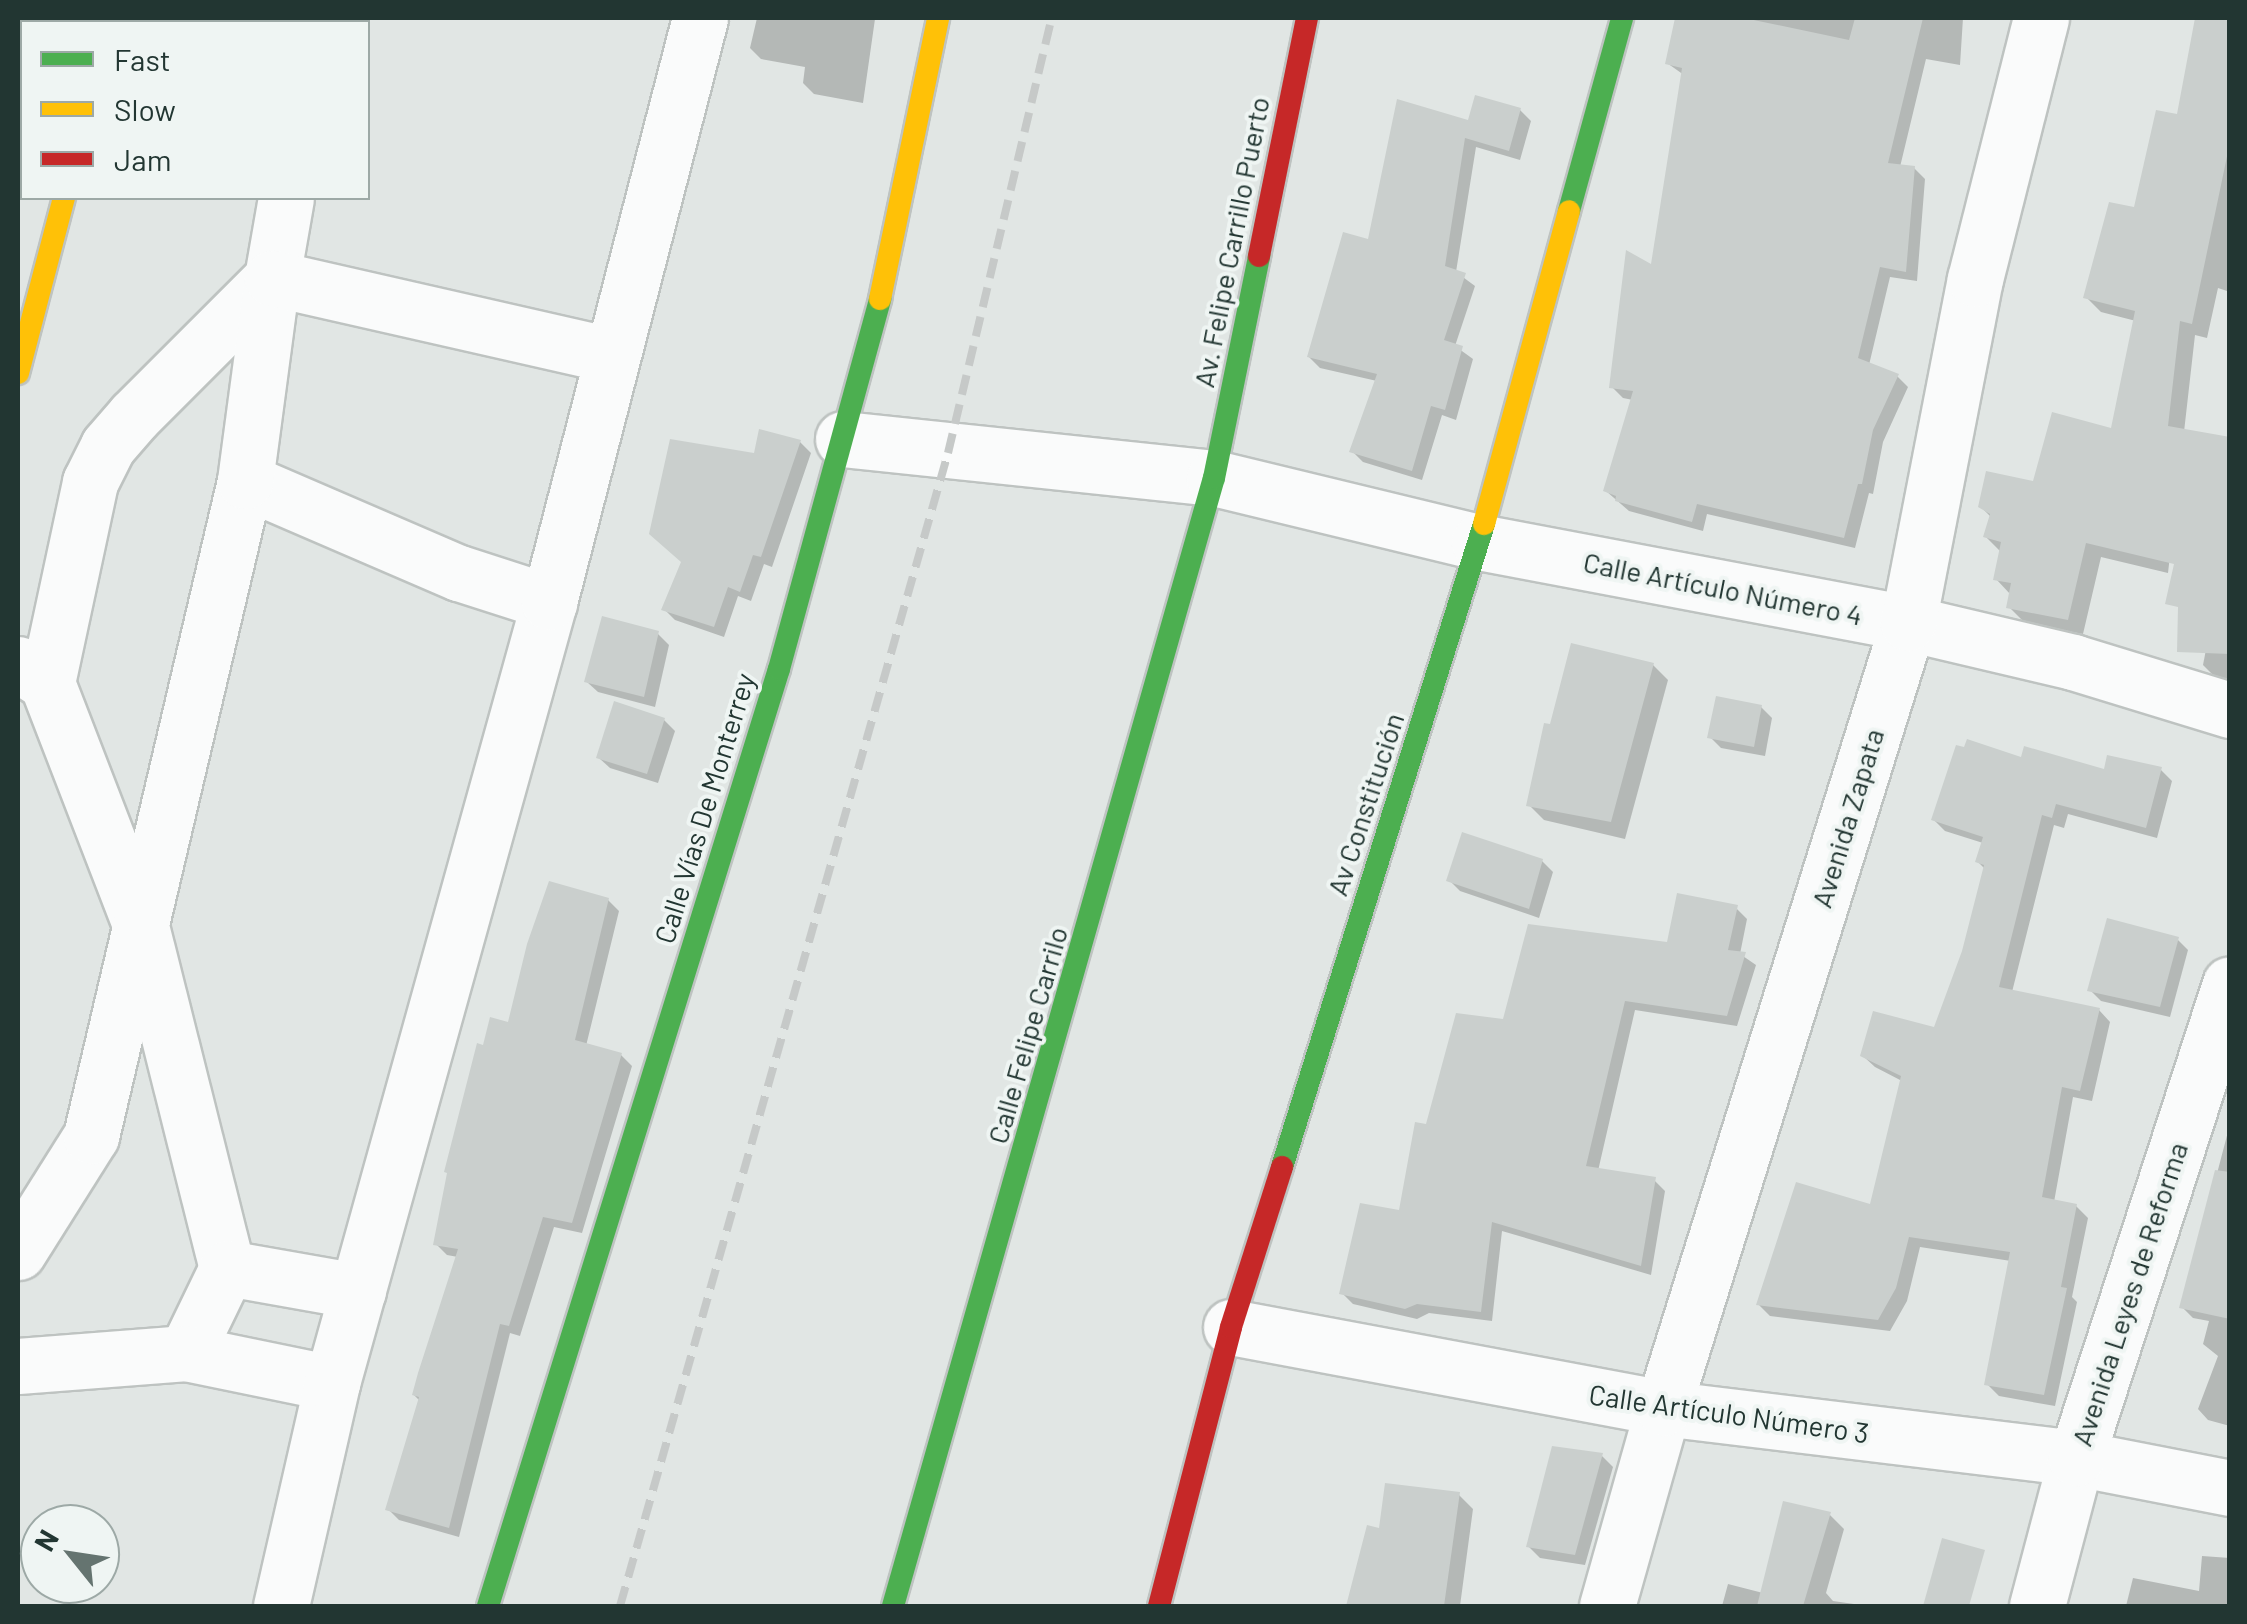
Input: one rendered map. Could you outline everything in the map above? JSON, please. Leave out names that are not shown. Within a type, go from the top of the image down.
[{"type":"street","points":[[280,1606],[332,1383],[549,602],[700,18]]},
{"type":"street","name":"Calle Vías De Monterrey","points":[[488,1606],[779,670],[872,337],[938,18]]},
{"type":"street","name":"Av. Felipe Carrillo Puerto","points":[[1214,478],[1307,18]]},
{"type":"street","name":"Av Constitución","points":[[1159,1606],[1230,1328],[1479,542],[1622,18]]},
{"type":"street","name":"Avenida Zapata","points":[[1607,1606],[1663,1408],[1908,623],[1975,279],[2041,18]]},
{"type":"street","points":[[18,373],[63,200]]},
{"type":"street","points":[[18,1252],[91,1136],[246,481],[286,200]]},
{"type":"street","points":[[272,278],[610,355]]},
{"type":"street","points":[[186,1353],[227,1268],[141,926],[32,673],[90,482],[108,446],[272,278]]},
{"type":"street","name":"Calle Artículo Número 4","points":[[843,439],[1214,478],[1479,542],[1908,623],[2073,662],[2230,710]]},
{"type":"street","name":"Calle Felipe Carrilo","points":[[893,1606],[1214,478]]},
{"type":"street","points":[[246,481],[459,573],[549,602]]},
{"type":"street","name":"Avenida Leyes de Reforma","points":[[2037,1606],[2076,1458],[2230,984]]},
{"type":"street","points":[[227,1268],[358,1292]]},
{"type":"street","name":"Calle Artículo Número 3","points":[[1230,1328],[1663,1408],[2076,1458],[2230,1488]]},
{"type":"street","points":[[18,1366],[186,1353],[332,1383]]},
{"type":"building","points":[[1675,18],[1744,18],[1849,40],[1855,18],[1923,18],[1888,163],[1915,166],[1906,272],[1880,267],[1858,358],[1899,374],[1873,430],[1862,484],[1858,484],[1844,538],[1697,504],[1692,522],[1615,501],[1616,496],[1603,491],[1633,391],[1609,388],[1626,250],[1651,264],[1682,68],[1665,64]]},
{"type":"building","points":[[2195,18],[2230,18],[2230,142],[2192,324],[2180,321],[2168,426],[2230,437],[2230,654],[2177,652],[2178,607],[2165,604],[2174,564],[2086,543],[2068,620],[2006,608],[2011,583],[1993,580],[2001,542],[1983,537],[1990,514],[1978,507],[1986,471],[2033,481],[2052,412],[2111,428],[2135,311],[2083,298],[2109,202],[2134,207],[2156,110],[2177,114]]},
{"type":"building","points":[[1475,95],[1521,108],[1509,151],[1465,138],[1445,266],[1466,273],[1444,340],[1463,346],[1445,410],[1431,406],[1412,471],[1349,452],[1377,374],[1307,357],[1343,232],[1368,239],[1397,99],[1468,120]]},
{"type":"building","points":[[759,429],[801,440],[761,557],[753,555],[740,592],[728,587],[714,627],[661,610],[681,562],[649,534],[670,439],[754,453]]},
{"type":"building","points":[[602,616],[659,631],[644,697],[584,682]]},
{"type":"building","points":[[1571,643],[1654,663],[1611,822],[1526,806],[1544,723],[1550,724]]},
{"type":"building","points":[[1716,696],[1762,705],[1754,747],[1707,738]]},
{"type":"building","points":[[614,701],[665,718],[647,774],[596,758]]},
{"type":"building","points":[[1967,739],[2021,757],[2024,746],[2104,769],[2107,755],[2162,767],[2146,828],[2056,804],[2052,818],[2042,815],[1999,987],[2100,1008],[2080,1091],[2062,1087],[2042,1197],[2077,1204],[2061,1287],[2067,1288],[2044,1395],[1984,1385],[2010,1252],[1909,1237],[1896,1288],[1878,1320],[1756,1305],[1796,1182],[1870,1204],[1901,1076],[1860,1056],[1873,1011],[1934,1027],[1962,951],[1984,865],[1975,862],[1983,837],[1931,820],[1956,745],[1964,747]]},
{"type":"building","points":[[1462,832],[1543,859],[1529,909],[1446,881]]},
{"type":"building","points":[[549,881],[609,898],[575,1040],[622,1053],[572,1223],[543,1217],[509,1326],[500,1324],[449,1528],[385,1510],[419,1397],[412,1395],[418,1373],[458,1249],[433,1245],[447,1173],[444,1172],[477,1043],[483,1045],[490,1017],[508,1022],[527,944]]},
{"type":"building","points":[[1677,893],[1738,905],[1728,950],[1746,952],[1727,1016],[1625,1001],[1586,1166],[1656,1177],[1641,1266],[1492,1222],[1481,1312],[1417,1304],[1405,1309],[1339,1294],[1360,1203],[1399,1210],[1415,1122],[1426,1124],[1456,1013],[1503,1019],[1528,924],[1667,942]]},
{"type":"building","points":[[2107,918],[2179,937],[2160,1007],[2087,991]]},
{"type":"building","points":[[2215,1170],[2230,1172],[2230,1319],[2179,1308]]},
{"type":"building","points":[[1552,1446],[1603,1453],[1575,1555],[1526,1547]]},
{"type":"building","points":[[1385,1483],[1460,1492],[1444,1606],[1346,1606],[1367,1525],[1379,1528]]},
{"type":"building","points":[[1783,1501],[1831,1512],[1803,1606],[1757,1606]]},
{"type":"building","points":[[1942,1538],[1985,1550],[1969,1606],[1923,1606]]},
{"type":"railway","points":[[620,1606],[948,453],[1052,18]]},
{"type":"traffic: fast","points":[[1569,211],[1622,18]]},
{"type":"traffic: fast","points":[[893,1606],[1214,478],[1259,256]]},
{"type":"traffic: fast","points":[[488,1606],[779,669],[880,299]]},
{"type":"traffic: fast","points":[[1282,1167],[1484,524]]},
{"type":"traffic: slow","points":[[880,299],[938,18]]},
{"type":"traffic: slow","points":[[18,373],[63,200]]},
{"type":"traffic: slow","points":[[1484,524],[1569,211]]},
{"type":"traffic: jam","points":[[1259,256],[1307,18]]},
{"type":"traffic: jam","points":[[1159,1606],[1231,1327],[1282,1167]]}]
